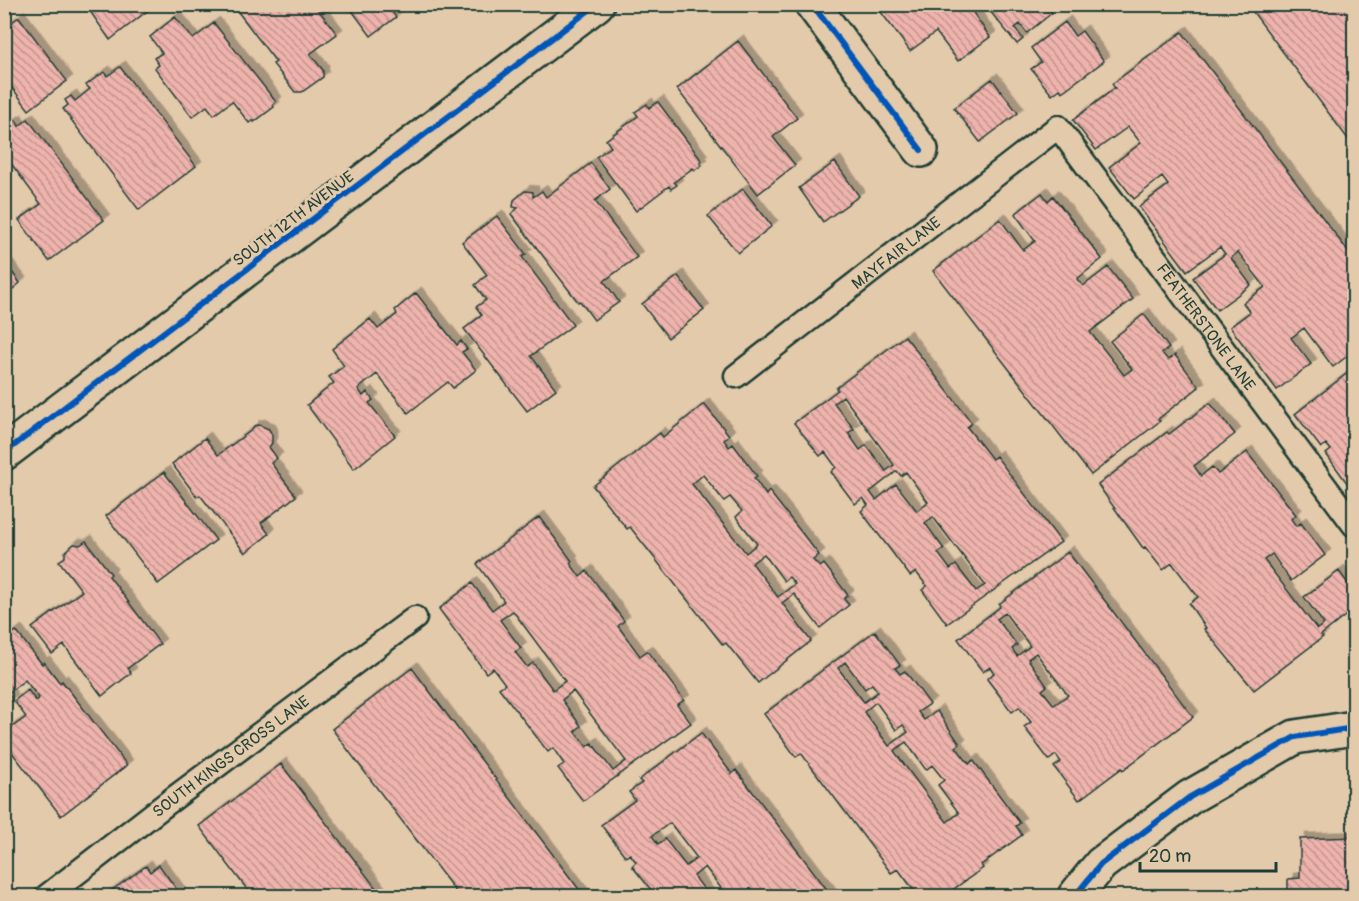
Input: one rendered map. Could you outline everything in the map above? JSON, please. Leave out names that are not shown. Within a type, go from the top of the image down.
[{"type":"street","name":"SOUTH 12TH AVENUE","points":[[4,453],[597,4]]},
{"type":"street","points":[[812,4],[921,150]]},
{"type":"street","points":[[1075,897],[1101,864],[1190,797],[1295,737],[1354,728]]},
{"type":"lane","name":"MAYFAIR LANE","points":[[736,376],[1058,127]]},
{"type":"lane","name":"FEATHERSTONE LANE","points":[[1058,127],[1354,525]]},
{"type":"lane","name":"SOUTH KINGS CROSS LANE","points":[[47,897],[166,804],[416,618]]},
{"type":"building","points":[[85,4],[142,4],[147,11],[110,40]]},
{"type":"building","points":[[232,4],[314,4],[337,34],[310,54],[323,70],[323,77],[302,92],[295,92],[273,64],[276,62]]},
{"type":"building","points":[[347,4],[386,4],[396,17],[371,36]]},
{"type":"building","points":[[875,4],[967,4],[990,37],[958,61],[936,32],[910,51]]},
{"type":"building","points":[[984,4],[1045,4],[1052,13],[1027,33],[1020,24],[1015,28],[1023,39],[1017,44]]},
{"type":"building","points":[[1247,4],[1354,4],[1354,147]]},
{"type":"building","points":[[19,17],[67,81],[29,110],[4,77],[4,28]]},
{"type":"building","points":[[175,17],[193,39],[214,23],[276,102],[274,107],[254,122],[253,120],[249,123],[232,101],[214,115],[207,106],[192,117],[155,68],[159,65],[154,58],[162,53],[150,37]]},
{"type":"building","points":[[1065,22],[1075,36],[1082,31],[1104,61],[1062,92],[1060,89],[1052,95],[1031,69],[1041,62],[1031,48]]},
{"type":"building","points":[[1182,32],[1354,259],[1354,351],[1333,367],[1304,328],[1291,338],[1311,364],[1277,390],[1230,327],[1250,312],[1243,303],[1265,287],[1238,252],[1231,258],[1251,285],[1217,310],[1193,278],[1225,254],[1220,247],[1187,271],[1139,207],[1168,185],[1162,177],[1134,199],[1109,167],[1141,143],[1128,127],[1096,150],[1073,120],[1115,88],[1112,84]]},
{"type":"building","points":[[738,41],[797,118],[773,137],[795,165],[758,194],[677,89]]},
{"type":"building","points":[[120,67],[196,166],[139,210],[63,109],[68,105],[65,100],[71,96],[75,101],[90,89],[86,85],[104,72],[107,76]]},
{"type":"building","points":[[992,79],[1018,113],[980,142],[954,108]]},
{"type":"building","points":[[658,102],[702,161],[700,163],[702,165],[695,170],[693,168],[674,182],[677,185],[671,189],[669,186],[636,211],[596,157],[611,147],[606,140],[638,116],[635,112],[647,104],[649,108]]},
{"type":"building","points":[[28,119],[104,220],[49,261],[19,220],[41,204],[4,154],[4,128],[16,120],[19,126]]},
{"type":"building","points":[[835,162],[859,196],[823,222],[799,188]]},
{"type":"building","points":[[591,163],[610,189],[595,201],[637,257],[604,281],[619,302],[594,320],[511,214],[518,208],[513,207],[514,200],[525,191],[533,192],[533,197],[542,191],[546,197]]},
{"type":"building","points":[[743,189],[772,226],[738,253],[708,216]]},
{"type":"building","points":[[1042,193],[1048,201],[1053,196],[1102,259],[1077,279],[1083,286],[1108,267],[1133,299],[1090,332],[1124,375],[1132,369],[1110,341],[1144,314],[1169,348],[1162,353],[1168,360],[1175,355],[1199,387],[1091,475],[933,271],[1000,219],[1023,250],[1035,241],[1015,214]]},
{"type":"building","points":[[497,216],[526,254],[522,257],[573,325],[531,356],[556,389],[527,411],[464,329],[482,315],[476,307],[486,300],[475,285],[487,275],[462,242]]},
{"type":"building","points":[[4,261],[20,283],[5,296],[4,295]]},
{"type":"building","points":[[678,276],[704,310],[668,338],[642,304]]},
{"type":"building","points":[[416,293],[457,345],[461,341],[467,349],[462,352],[476,370],[453,388],[448,382],[408,413],[377,374],[358,389],[363,396],[367,392],[373,400],[369,403],[395,436],[354,469],[307,405],[334,383],[329,377],[344,366],[332,349],[370,319],[378,329],[397,314],[395,310]]},
{"type":"building","points":[[905,336],[972,423],[967,427],[992,459],[996,456],[1061,542],[947,624],[922,590],[927,586],[916,572],[910,576],[861,511],[868,505],[863,498],[855,504],[831,472],[836,467],[825,452],[820,456],[794,423],[838,390],[836,388]],"holes":[[[843,396],[894,465],[886,471],[866,445],[860,450],[848,433],[854,429],[834,403]],[[897,471],[901,476],[906,472],[928,502],[917,511],[896,484],[876,500],[870,492]],[[933,517],[985,585],[976,591],[956,565],[950,569],[938,553],[944,549],[925,523]]]},
{"type":"building","points":[[1354,368],[1354,484],[1350,487],[1326,454],[1331,450],[1326,444],[1321,448],[1295,414]]},
{"type":"building","points":[[1210,403],[1235,434],[1194,466],[1201,476],[1212,467],[1218,474],[1247,452],[1296,515],[1291,519],[1296,526],[1301,523],[1325,555],[1291,581],[1272,554],[1264,560],[1317,629],[1324,624],[1304,597],[1339,571],[1354,592],[1354,609],[1321,635],[1323,637],[1254,690],[1204,629],[1206,628],[1189,604],[1198,597],[1172,563],[1163,570],[1145,547],[1143,548],[1098,485],[1167,432],[1169,434]]},
{"type":"building","points":[[704,404],[729,435],[724,440],[729,447],[733,444],[757,476],[754,478],[766,495],[769,491],[819,555],[813,560],[820,567],[824,564],[848,595],[844,599],[849,605],[820,628],[794,594],[782,603],[811,641],[758,683],[726,643],[723,645],[630,527],[627,529],[593,486],[660,433],[663,437]],"holes":[[[703,475],[724,501],[730,497],[742,511],[736,517],[757,544],[746,553],[692,484]],[[764,554],[784,581],[789,577],[795,584],[778,597],[752,563]]]},
{"type":"building","points":[[259,425],[269,429],[272,443],[269,447],[277,458],[271,463],[296,496],[261,523],[269,534],[245,553],[200,495],[197,497],[172,464],[205,438],[218,455],[254,426]]},
{"type":"building","points":[[164,472],[216,540],[158,584],[106,516]]},
{"type":"building","points":[[539,517],[572,561],[570,563],[580,577],[587,571],[624,621],[618,626],[640,656],[647,651],[684,700],[677,705],[691,723],[583,801],[558,768],[564,764],[553,748],[548,752],[499,688],[505,684],[493,668],[486,673],[439,609],[472,583],[492,610],[504,601],[477,564]],"holes":[[[513,611],[565,681],[553,690],[533,663],[527,667],[515,652],[521,648],[500,620]],[[573,691],[626,761],[613,771],[592,743],[587,747],[575,731],[581,726],[562,700]]]},
{"type":"building","points":[[86,541],[160,644],[128,668],[131,673],[102,696],[64,645],[52,654],[32,628],[82,591],[59,561],[65,557],[65,552],[74,544],[80,545]]},
{"type":"building","points":[[1068,552],[1193,717],[1079,800],[1054,767],[1061,762],[1056,755],[1049,760],[1024,727],[1031,722],[1019,707],[1012,712],[987,679],[994,673],[990,667],[983,672],[958,639],[1000,607],[999,604]],"holes":[[[1005,613],[1030,646],[1017,656],[1012,649],[1017,645],[997,619]],[[1036,653],[1068,695],[1054,705],[1042,690],[1047,686],[1028,659]]]},
{"type":"building","points":[[16,631],[42,664],[44,662],[60,683],[62,681],[127,765],[61,816],[4,742],[4,733],[26,717],[14,701],[28,690],[36,701],[39,698],[25,680],[8,693],[12,700],[4,706],[4,640]]},
{"type":"building","points":[[875,631],[900,665],[895,668],[900,674],[905,671],[930,704],[918,712],[924,720],[937,711],[960,744],[956,747],[969,764],[973,760],[1020,823],[1016,826],[1022,835],[981,865],[983,868],[944,896],[918,896],[898,869],[891,873],[801,753],[796,757],[764,714]],"holes":[[[845,662],[865,689],[872,684],[878,692],[864,702],[838,668]],[[876,702],[896,730],[903,725],[908,732],[889,746],[864,712]],[[906,742],[926,770],[932,765],[944,780],[938,785],[959,813],[947,822],[894,751]]]},
{"type":"building","points":[[412,668],[584,896],[459,896],[332,729]]},
{"type":"building","points":[[701,733],[732,774],[736,770],[832,896],[727,896],[705,867],[694,876],[709,896],[656,896],[632,866],[636,862],[630,854],[626,857],[601,825],[635,800],[629,792],[642,783],[639,780]],"holes":[[[670,823],[697,858],[686,866],[665,839],[658,844],[652,836]]]},
{"type":"building","points":[[281,764],[382,896],[252,896],[199,826]]},
{"type":"building","points":[[1354,837],[1354,896],[1288,896],[1288,879],[1300,878],[1300,839]]},
{"type":"building","points":[[159,865],[180,894],[176,896],[104,896],[146,866],[150,872]]},
{"type":"cycle path","points":[[4,453],[597,4]]},
{"type":"cycle path","points":[[812,4],[921,150]]},
{"type":"cycle path","points":[[1075,896],[1101,864],[1190,797],[1295,737],[1354,728]]}]
